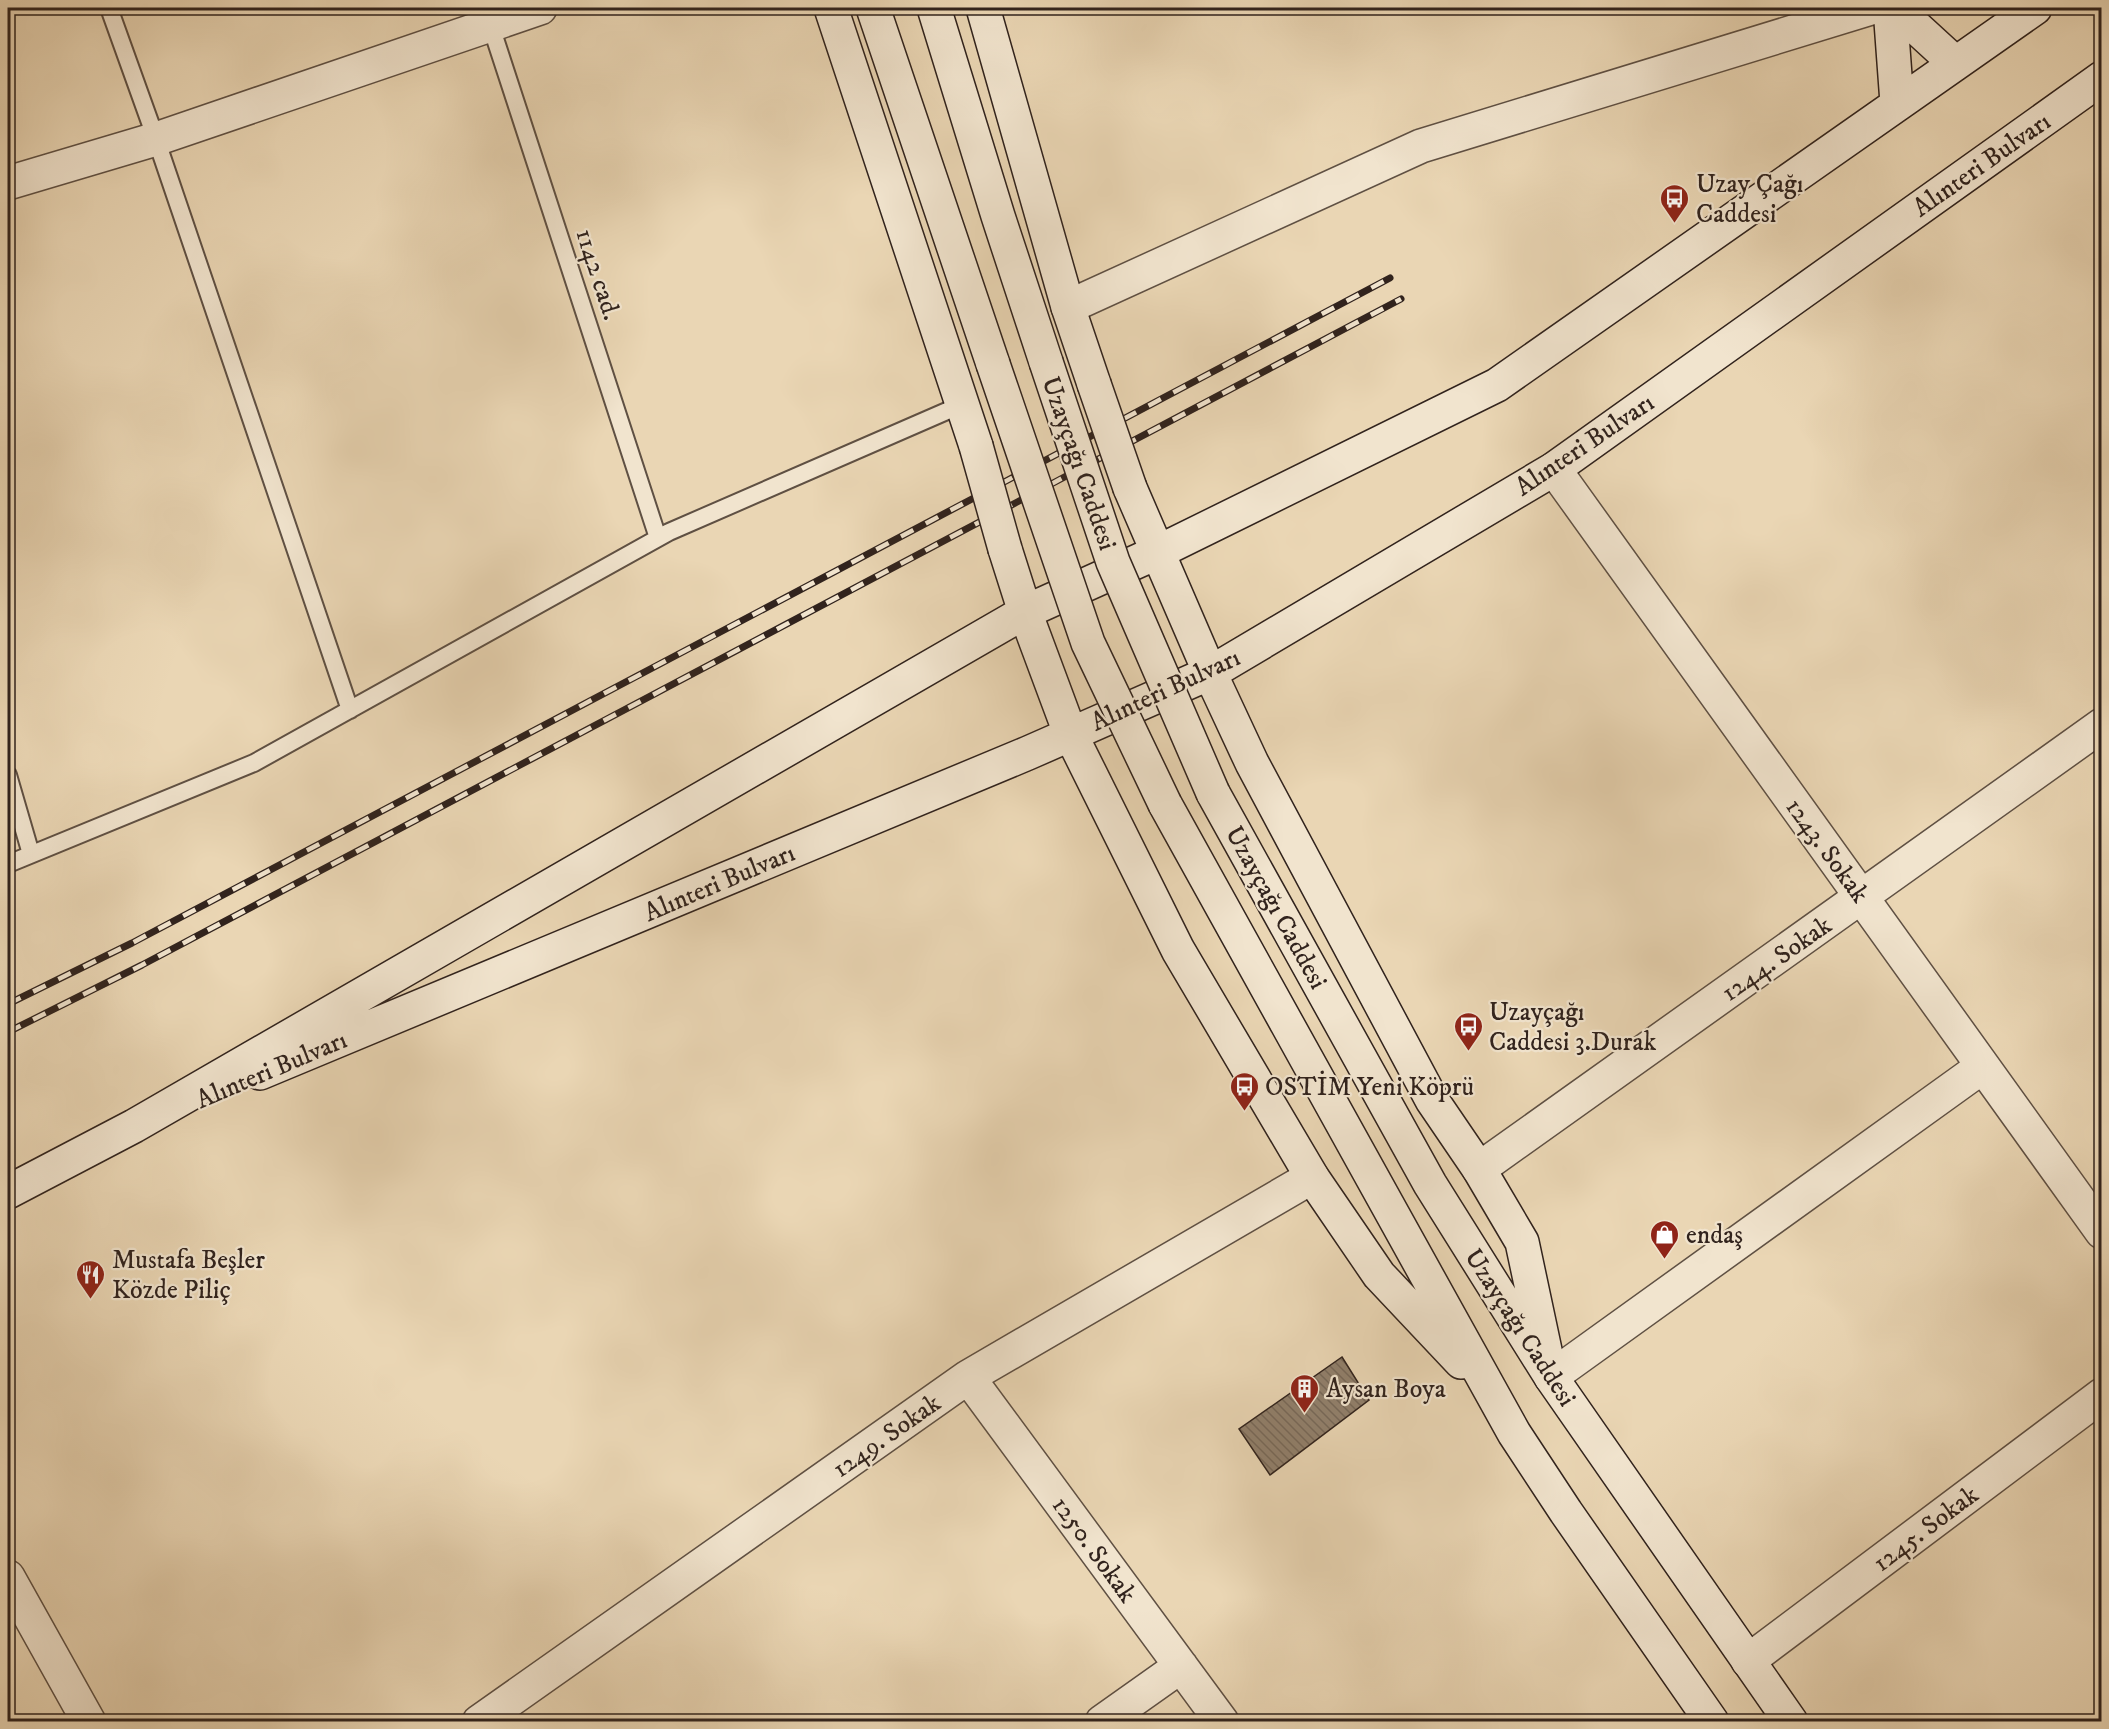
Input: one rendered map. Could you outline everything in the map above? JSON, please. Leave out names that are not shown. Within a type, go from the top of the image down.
[{"type":"main road","points":[[8,183],[156,139],[488,16],[540,8]]},
{"type":"main road","points":[[831,8],[963,404],[1025,612],[1070,733],[1178,950],[1312,1177],[1379,1275],[1493,1396]]},
{"type":"main road","name":"Uzayçağı Caddesi","points":[[873,8],[1088,644],[1165,804],[1514,1433],[1708,1720]]},
{"type":"main road","name":"Uzayçağı Caddesi","points":[[934,8],[998,216],[1113,562],[1213,792],[1430,1184],[1551,1377],[1791,1722]]},
{"type":"main road","points":[[983,8],[1068,307],[1130,488],[1252,763],[1427,1089],[1479,1169],[1522,1242],[1551,1377],[1982,1067]]},
{"type":"main road","points":[[1068,307],[1421,146],[1871,8]]},
{"type":"main road","points":[[1890,8],[1897,103]]},
{"type":"main road","points":[[1895,8],[1955,63]]},
{"type":"main road","name":"Alınteri Bulvarı","points":[[8,1192],[134,1126],[1025,612],[1158,552],[1497,385],[2034,8]]},
{"type":"main road","name":"Alınteri Bulvarı","points":[[134,1126],[1029,753],[1210,672],[1554,469],[2102,78]]},
{"type":"main road","name":"1243. Sokak","points":[[1554,469],[2102,1232]]},
{"type":"main road","name":"1244. Sokak","points":[[1479,1169],[2102,725]]},
{"type":"main road","name":"1249. Sokak","points":[[479,1722],[968,1377],[1312,1177]]},
{"type":"main road","name":"1250. Sokak","points":[[968,1377],[1222,1722]]},
{"type":"main road","name":"1245. Sokak","points":[[1748,1661],[2102,1395]]},
{"type":"main road","points":[[8,1577],[89,1722]]},
{"type":"main road","points":[[1110,1719],[1181,1666]]},
{"type":"lane","points":[[109,8],[156,139],[350,710]]},
{"type":"lane","name":"1142 cad.","points":[[488,16],[658,538]]},
{"type":"lane","points":[[8,864],[254,763],[658,538],[963,404]]},
{"type":"lane","points":[[8,775],[31,854]]},
{"type":"building","name":"Aysan Boya","points":[[1342,1357],[1369,1400],[1270,1475],[1239,1429]]},
{"type":"railway","points":[[8,1004],[132,943],[1390,278]]},
{"type":"railway","points":[[8,1032],[142,965],[1401,299]]},
{"type":"place","name":"Uzay Çağı Caddesi","points":[[1675,224]]},
{"type":"place","name":"Uzayçağı Caddesi 3.Durak","points":[[1468,1052]]},
{"type":"place","name":"OSTİM Yeni Köprü","points":[[1244,1112]]},
{"type":"place","name":"endaş","points":[[1665,1260]]},
{"type":"place","name":"Mustafa Beşler Közde Piliç","points":[[91,1300]]},
{"type":"place","name":"Aysan Boya","points":[[1305,1414]]}]
